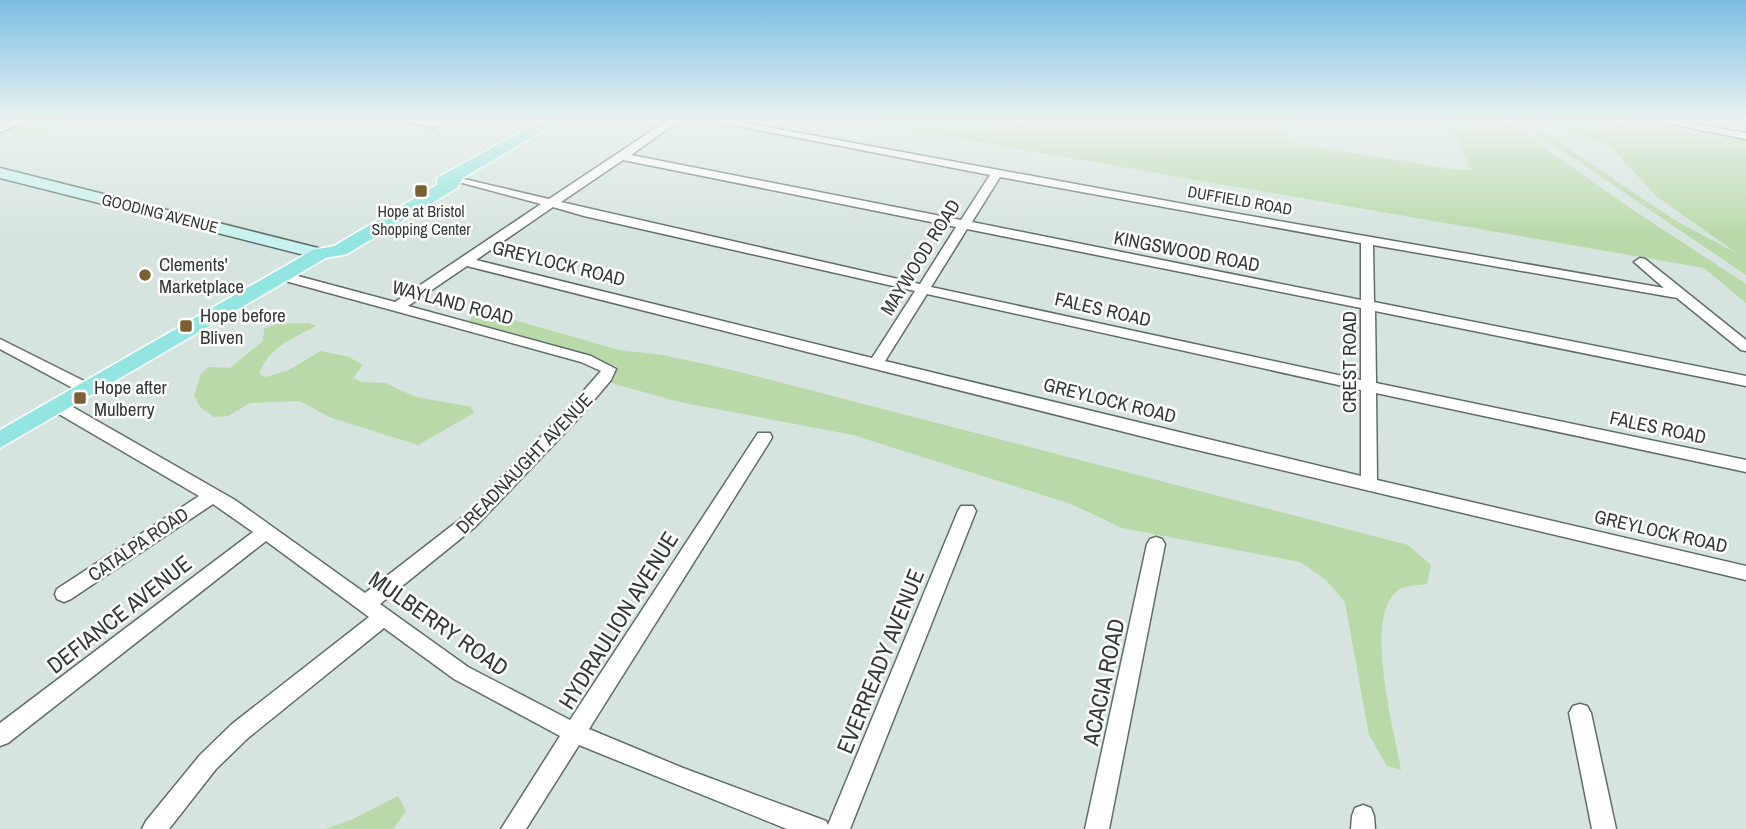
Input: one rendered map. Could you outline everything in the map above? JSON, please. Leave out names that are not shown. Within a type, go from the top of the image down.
[{"type":"main road","points":[[0,440],[320,254],[340,250],[451,184],[455,178],[488,159]]},
{"type":"main road","name":"GOODING AVENUE","points":[[0,173],[320,254]]},
{"type":"street","points":[[397,307],[617,159]]},
{"type":"street","name":"KINGSWOOD ROAD","points":[[634,159],[1746,381]]},
{"type":"street","name":"DUFFIELD ROAD","points":[[920,159],[1681,295]]},
{"type":"street","name":"MAYWOOD ROAD","points":[[876,363],[997,173]]},
{"type":"street","name":"FALES ROAD","points":[[455,178],[551,204],[922,288],[1746,466]]},
{"type":"street","name":"CREST ROAD","points":[[1367,240],[1369,484]]},
{"type":"street","name":"GREYLOCK ROAD","points":[[465,261],[1369,484],[1746,573]]},
{"type":"street","points":[[1640,262],[1746,348]]},
{"type":"street","name":"WAYLAND ROAD","points":[[283,276],[586,359],[606,366],[609,371]]},
{"type":"street","points":[[0,344],[88,389]]},
{"type":"street","name":"DREADNAUGHT AVENUE","points":[[367,603],[469,522],[572,415],[609,371]]},
{"type":"street","name":"MULBERRY ROAD","points":[[58,406],[212,495],[267,531],[461,673],[500,697],[576,732],[818,829]]},
{"type":"street","name":"HYDRAULION AVENUE","points":[[513,829],[764,437]]},
{"type":"street","name":"CATALPA ROAD","points":[[64,594],[212,495]]},
{"type":"street","name":"EVERREADY AVENUE","points":[[838,829],[967,511]]},
{"type":"street","name":"DEFIANCE AVENUE","points":[[0,736],[267,531]]},
{"type":"street","name":"ACACIA ROAD","points":[[1097,829],[1156,544]]},
{"type":"street","points":[[154,829],[208,762],[240,731],[384,617]]},
{"type":"street","points":[[1580,713],[1604,829]]},
{"type":"green space","points":[[1075,159],[1389,159],[1471,170],[1466,159],[1560,159],[1746,284],[1746,303],[1704,268]]},
{"type":"green space","points":[[1574,159],[1583,159],[1678,222],[1738,254],[1656,196],[1622,159],[1746,159],[1746,275]]},
{"type":"green space","points":[[479,310],[619,350],[663,355],[732,370],[1408,545],[1431,565],[1427,584],[1400,589],[1389,602],[1383,622],[1384,674],[1401,770],[1387,766],[1369,735],[1345,602],[1326,580],[1300,562],[1122,528],[1071,504],[853,435],[679,402],[608,382],[616,366],[466,323]]},
{"type":"green space","points":[[309,323],[316,326],[275,351],[268,357],[259,374],[266,377],[289,370],[321,351],[349,357],[363,365],[353,378],[362,382],[385,383],[416,397],[471,407],[474,413],[418,445],[332,418],[299,401],[250,403],[228,416],[214,417],[201,408],[194,396],[201,374],[209,367],[230,368],[263,341],[264,329],[275,324]]},
{"type":"green space","points":[[398,796],[406,811],[393,829],[326,829],[353,819]]},
{"type":"place","name":"Hope at Bristol Shopping Center","points":[[421,191]]},
{"type":"place","name":"Clements' Marketplace","points":[[145,275]]},
{"type":"place","name":"Hope before Bliven","points":[[186,326]]},
{"type":"place","name":"Hope after Mulberry","points":[[80,398]]}]
